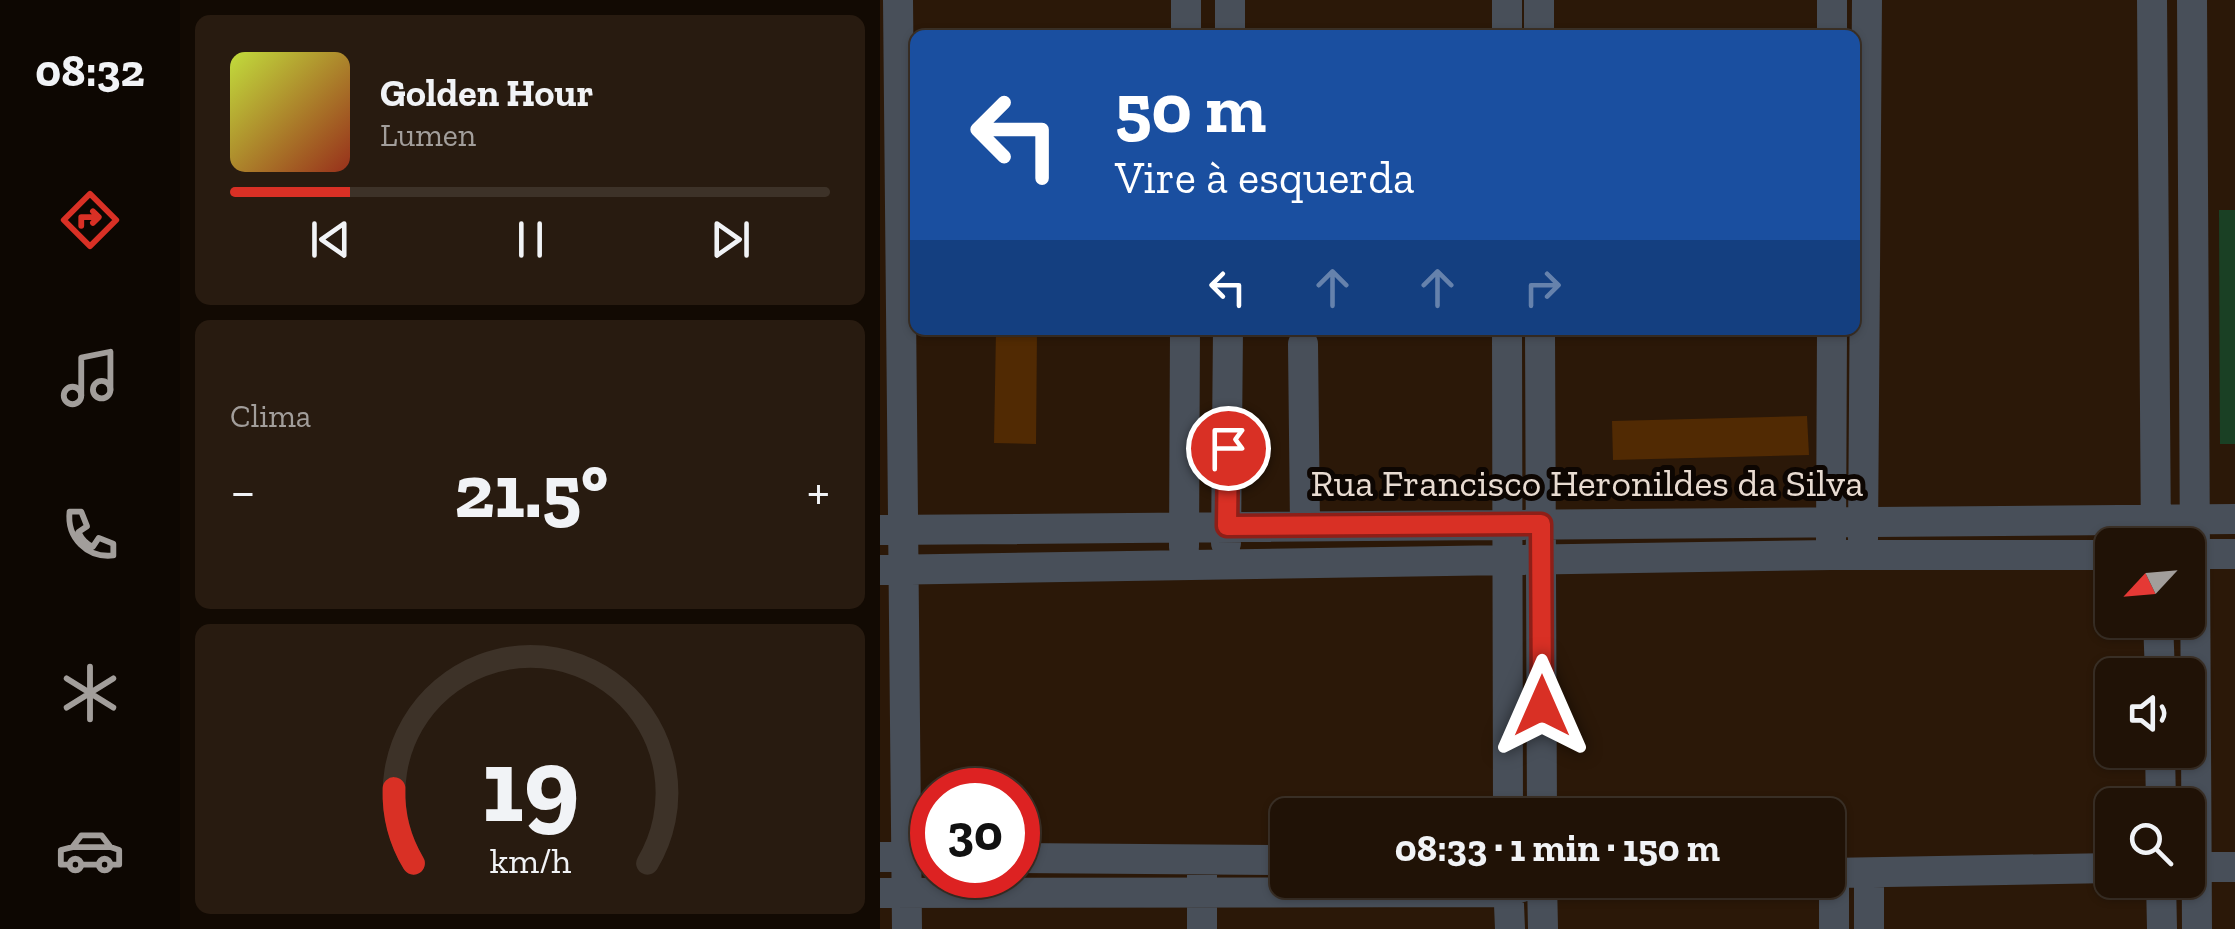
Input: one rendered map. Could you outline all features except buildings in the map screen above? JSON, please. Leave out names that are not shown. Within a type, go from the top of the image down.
[{"type":"street","points":[[898,0],[891,530],[906,857],[894,892],[908,929]]},
{"type":"street","points":[[1186,0],[1186,30]]},
{"type":"street","points":[[1230,0],[1230,30]]},
{"type":"street","points":[[1507,0],[1507,30]]},
{"type":"street","points":[[1539,0],[1539,30]]},
{"type":"street","points":[[1832,0],[1832,30]]},
{"type":"street","points":[[1862,557],[1860,241],[1867,0]]},
{"type":"street","points":[[2152,0],[2156,528]]},
{"type":"street","points":[[2192,0],[2193,528]]},
{"type":"street","points":[[1184,566],[1185,335]]},
{"type":"street","points":[[1226,566],[1228,335]]},
{"type":"street","points":[[1507,335],[1508,798]]},
{"type":"street","points":[[1540,335],[1542,798]]},
{"type":"street","points":[[1831,555],[1832,335]]},
{"type":"street","points":[[1303,344],[1305,525]]},
{"type":"street","name":"Rua Francisco Heronildes da Silva","points":[[2168,528],[2194,519],[2235,519]]},
{"type":"street","name":"Rua Francisco Heronildes da Silva","points":[[891,530],[1832,522],[2095,530]]},
{"type":"street","points":[[2205,554],[2235,554]]},
{"type":"street","name":"Rua Francisco Heronildes da Silva","points":[[892,570],[1831,555],[2095,555]]},
{"type":"street","points":[[2191,638],[2192,788]]},
{"type":"street","points":[[1040,858],[1270,860]]},
{"type":"street","points":[[1108,859],[1108,892]]},
{"type":"street","points":[[1202,860],[1202,929]]},
{"type":"street","points":[[2205,867],[2235,866]]},
{"type":"street","points":[[1845,873],[2095,868]]},
{"type":"street","points":[[1869,872],[1870,929]]},
{"type":"street","points":[[894,892],[1270,890]]},
{"type":"street","points":[[1509,898],[1510,929]]},
{"type":"street","points":[[1542,898],[1543,929]]},
{"type":"street","points":[[1832,898],[1834,929]]},
{"type":"street","points":[[2161,898],[2162,929]]},
{"type":"street","points":[[2194,898],[2197,929]]},
{"type":"green space","points":[[2219,210],[2235,210],[2235,444],[2220,444]]},
{"type":"route","points":[[1228,448],[1227,526],[1541,524],[1542,706]]}]
